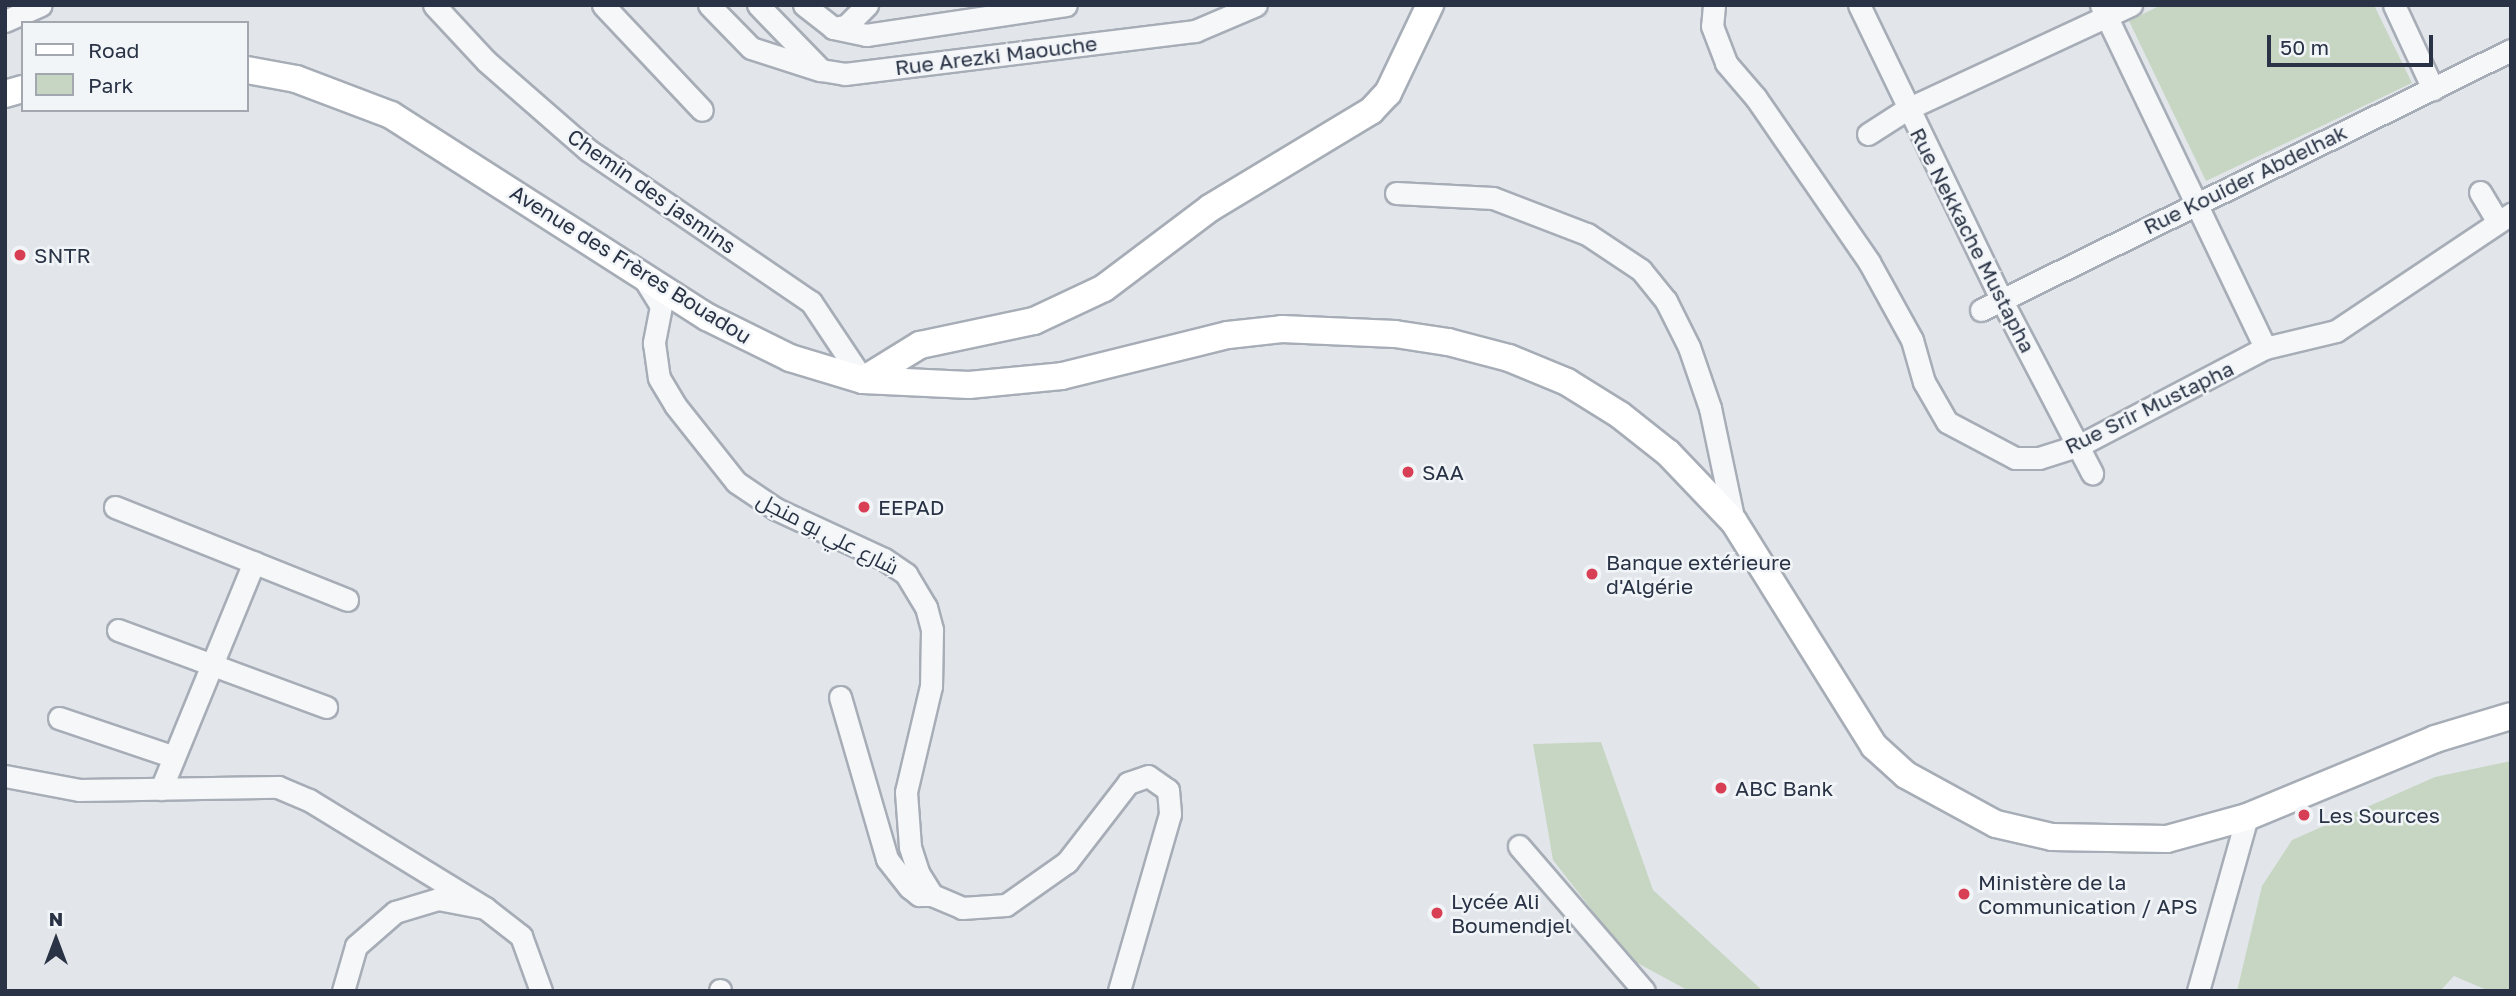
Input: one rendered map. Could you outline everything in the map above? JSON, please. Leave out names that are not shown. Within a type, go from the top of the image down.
[{"type":"main road","points":[[863,380],[920,345],[1034,321],[1104,288],[1210,208],[1371,111],[1388,93],[1430,5]]},
{"type":"main road","name":"Avenue des Frères Bouadou","points":[[248,70],[296,79],[391,115],[642,275],[752,341],[863,380],[969,385],[1062,376],[1228,335],[1282,329],[1395,334],[1448,342],[1544,372],[1619,415],[1668,453],[1734,522],[1874,746],[1906,775],[1948,802],[1996,824],[2052,837],[2115,841],[2167,839],[2246,817],[2435,739],[2511,716]]},
{"type":"street","points":[[5,21],[41,5]]},
{"type":"street","name":"Chemin des jasmins","points":[[434,5],[486,61],[588,150],[811,302],[863,380]]},
{"type":"street","points":[[603,5],[702,110]]},
{"type":"street","name":"Rue Arezki Maouche","points":[[709,5],[751,48],[821,70],[845,74],[1195,31],[1256,5]]},
{"type":"street","points":[[758,5],[821,70]]},
{"type":"street","points":[[804,5],[833,28],[866,35],[1066,5]]},
{"type":"street","points":[[833,28],[846,26],[867,5]]},
{"type":"street","name":"Rue Srir Mustapha","points":[[1714,5],[1712,26],[1726,62],[1756,98],[1869,261],[1912,340],[1924,382],[1947,422],[2015,458],[2039,458],[2080,445],[2266,348],[2336,331],[2504,218]]},
{"type":"street","name":"Rue Nekkache Mustapha","points":[[1859,5],[2000,297],[2080,445],[2092,473]]},
{"type":"street","points":[[1868,134],[1907,108],[2104,11],[2131,5]]},
{"type":"street","points":[[2394,5],[2433,89]]},
{"type":"street","points":[[2104,11],[2266,348]]},
{"type":"street","name":"Rue Kouider Abdelhak","points":[[1981,310],[2000,297],[2511,50]]},
{"type":"street","points":[[2480,192],[2504,218]]},
{"type":"street","points":[[1396,193],[1493,198],[1587,234],[1641,270],[1666,301],[1689,347],[1710,408],[1734,522]]},
{"type":"street","name":"شارع علي بو منجل","points":[[642,275],[661,306],[654,343],[659,378],[736,482],[776,509],[884,559],[906,574],[926,607],[932,631],[931,686],[909,765],[906,820],[919,874],[932,895]]},
{"type":"street","points":[[115,507],[347,600]]},
{"type":"street","points":[[161,789],[254,562]]},
{"type":"street","points":[[118,631],[326,707]]},
{"type":"street","points":[[840,697],[887,859],[909,887],[919,895],[932,895],[945,904],[982,909],[1022,898],[1067,862],[1128,783],[1156,778],[1168,790],[1170,814],[1119,991]]},
{"type":"street","points":[[60,718],[174,757]]},
{"type":"street","points":[[5,776],[79,790],[278,787],[309,800],[485,908],[521,936],[541,991]]},
{"type":"street","points":[[2198,991],[2246,817]]},
{"type":"street","points":[[1519,846],[1644,991]]},
{"type":"street","points":[[343,991],[356,946],[395,912],[438,899],[485,908]]},
{"type":"green space","points":[[2161,5],[2374,5],[2412,83],[2206,181],[2129,21]]},
{"type":"green space","points":[[1601,742],[1653,890],[1763,991],[1689,991],[1630,959],[1553,860],[1533,744]]},
{"type":"green space","points":[[2511,761],[2511,991],[2489,991],[2454,976],[2440,991],[2237,991],[2262,886],[2292,840],[2435,777]]},
{"type":"place","name":"SNTR","points":[[20,255]]},
{"type":"place","name":"SAA","points":[[1408,472]]},
{"type":"place","name":"EEPAD","points":[[864,507]]},
{"type":"place","name":"Banque extérieure d'Algérie","points":[[1592,574]]},
{"type":"place","name":"ABC Bank","points":[[1721,788]]},
{"type":"place","name":"Les Sources","points":[[2304,815]]},
{"type":"place","name":"Ministère de la Communication / APS","points":[[1964,894]]},
{"type":"place","name":"Lycée Ali Boumendjel","points":[[1437,913]]}]
